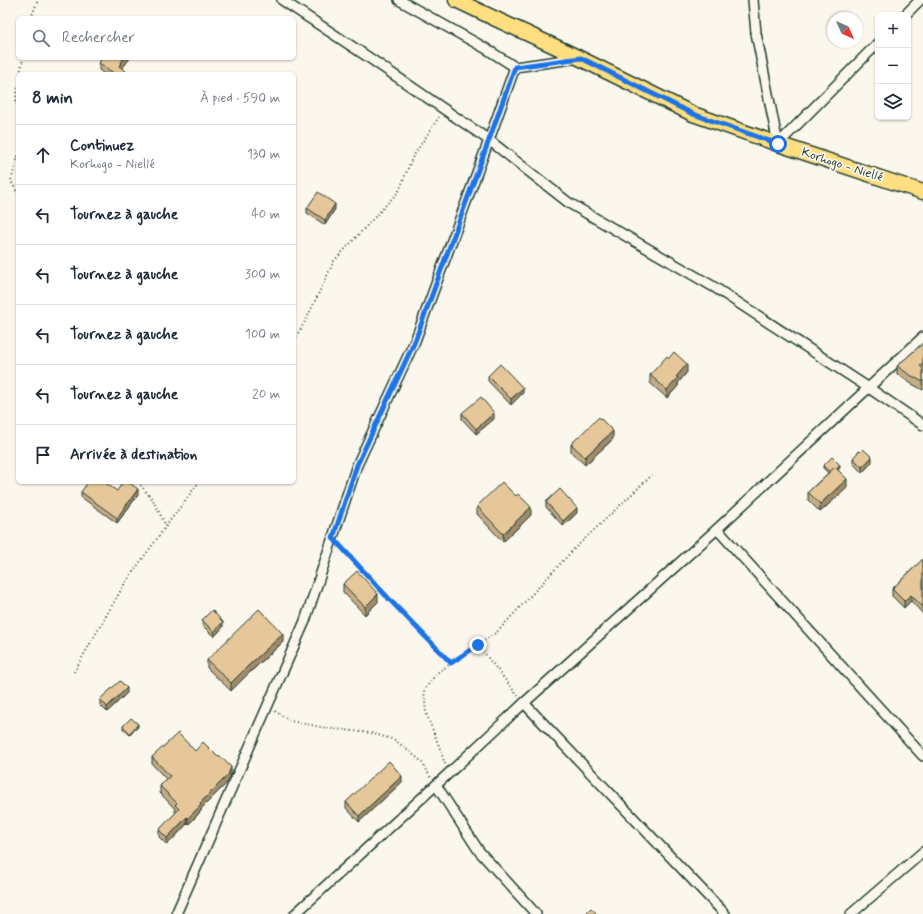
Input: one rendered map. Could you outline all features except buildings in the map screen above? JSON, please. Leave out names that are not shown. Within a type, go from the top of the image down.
[{"type":"main road","name":"Korhogo - Niellé","points":[[456,0],[581,58],[693,114],[923,192]]},
{"type":"street","points":[[282,0],[489,140],[569,203],[714,287],[923,425]]},
{"type":"street","points":[[399,0],[485,48],[515,67],[581,58]]},
{"type":"street","points":[[753,0],[756,33],[778,144]]},
{"type":"street","points":[[908,12],[920,0]]},
{"type":"street","points":[[778,144],[875,46]]},
{"type":"street","points":[[176,914],[305,621],[357,465],[415,341],[515,67]]},
{"type":"street","points":[[295,914],[524,703],[717,530],[923,337]]},
{"type":"street","points":[[717,530],[923,756]]},
{"type":"street","points":[[524,703],[725,914]]},
{"type":"street","points":[[436,785],[479,851],[536,914]]},
{"type":"street","points":[[851,914],[923,852]]},
{"type":"path","points":[[31,16],[38,0]]},
{"type":"path","points":[[20,72],[23,60]]},
{"type":"path","points":[[296,337],[306,320],[334,261],[399,191],[412,158],[444,109]]},
{"type":"path","points":[[16,163],[11,181],[16,190]]},
{"type":"path","points":[[448,774],[440,746],[426,713],[424,690],[437,672],[497,632],[573,550],[652,475]]},
{"type":"path","points":[[140,484],[153,500],[166,526]]},
{"type":"path","points":[[74,672],[125,583],[198,484]]},
{"type":"path","points":[[333,538],[451,663]]},
{"type":"path","points":[[478,645],[524,703]]},
{"type":"path","points":[[267,706],[291,721],[326,728],[371,734],[395,740],[421,761],[436,785]]},
{"type":"route","points":[[478,645],[451,663],[333,538],[357,465],[415,341],[515,67],[581,58],[693,114],[778,144]]}]
